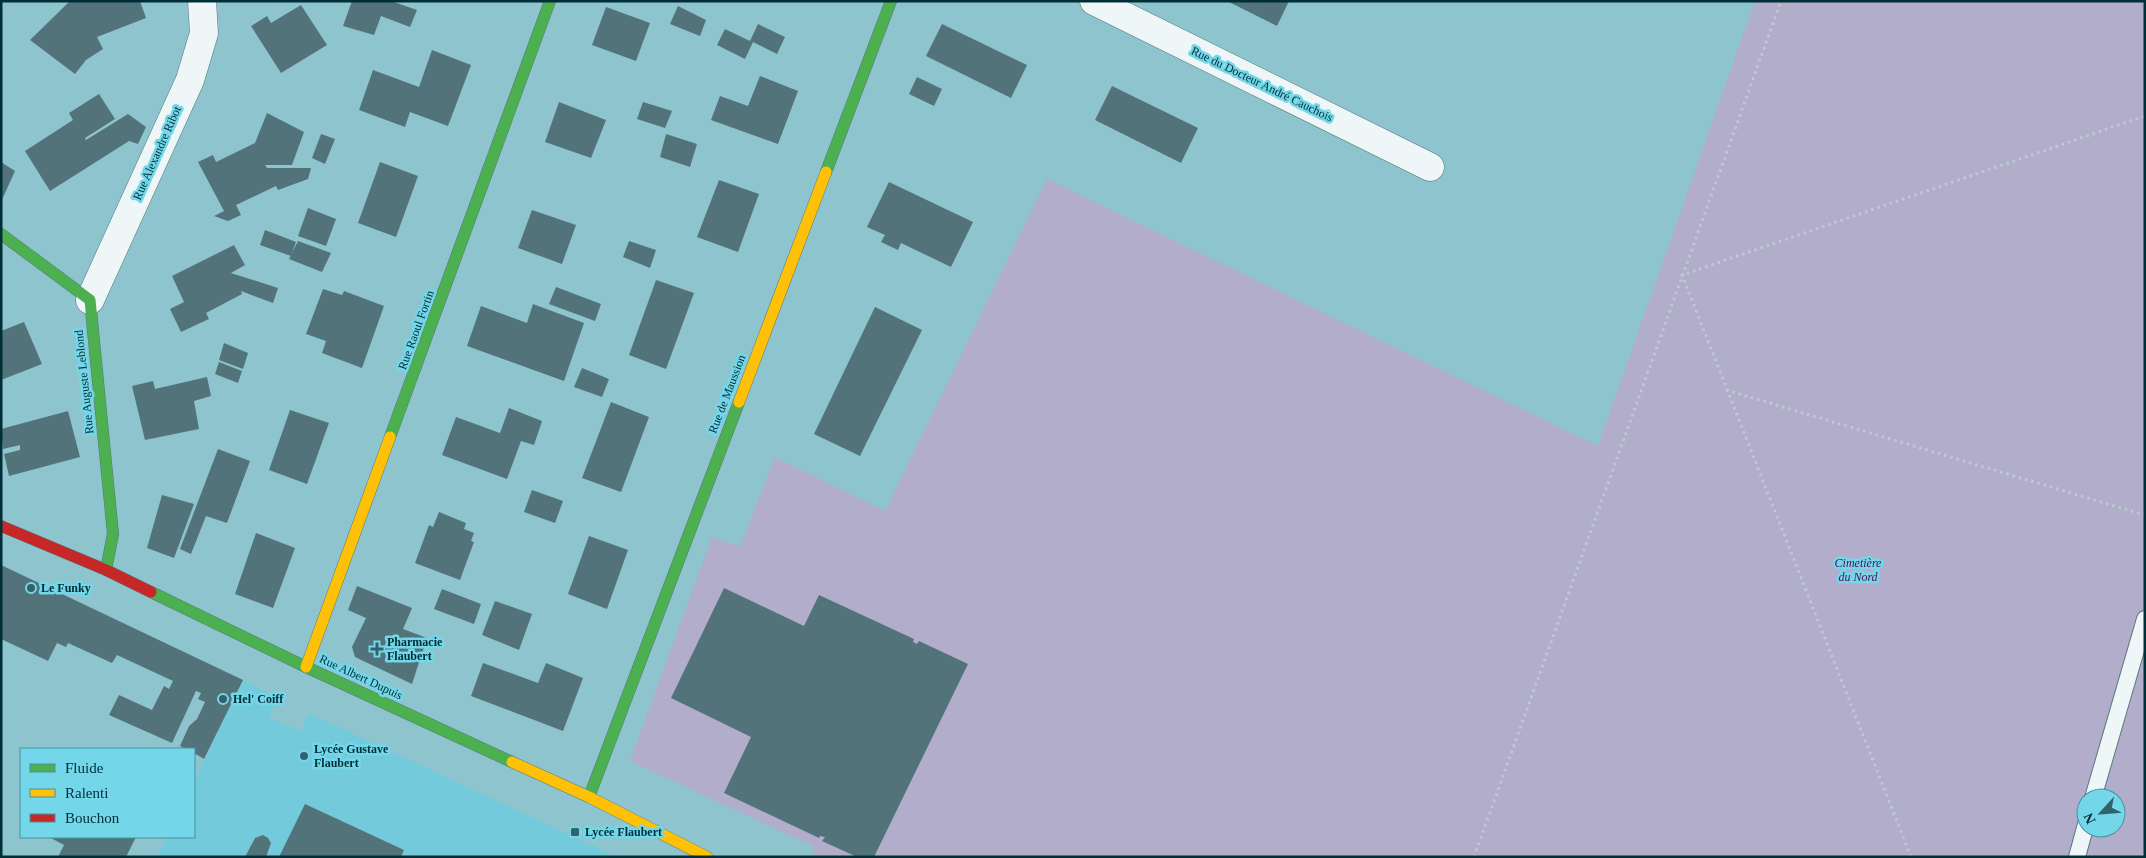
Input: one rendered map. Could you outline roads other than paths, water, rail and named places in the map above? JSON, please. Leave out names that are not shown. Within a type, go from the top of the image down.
[{"type":"street","name":"Rue Alexandre Ribot","points":[[90,300],[190,80],[204,33],[202,1]]},
{"type":"street","name":"Rue Raoul Fortin","points":[[306,667],[550,1]]},
{"type":"street","name":"Rue de Maussion","points":[[588,798],[891,1]]},
{"type":"street","name":"Rue du Docteur André Cauchois","points":[[1094,1],[1430,167]]},
{"type":"street","points":[[1,234],[90,300]]},
{"type":"street","name":"Rue Auguste Leblond","points":[[90,300],[113,534],[106,570]]},
{"type":"street","name":"Rue Albert Dupuis","points":[[1,526],[106,570],[306,667],[588,798],[707,857]]},
{"type":"lane","points":[[2097,788],[2145,619]]},
{"type":"lane","points":[[2077,857],[2082,838]]},
{"type":"place","name":"Le Funky","points":[[31,588]]},
{"type":"place","name":"Pharmacie Flaubert","points":[[377,649]]},
{"type":"place","name":"Hel' Coiff","points":[[223,699]]},
{"type":"place","name":"Lycée Gustave Flaubert","points":[[304,756]]},
{"type":"place","name":"Lycée Flaubert","points":[[575,832]]},
{"type":"park label","name":"Cimetière du Nord","points":[[1858,570]]}]
